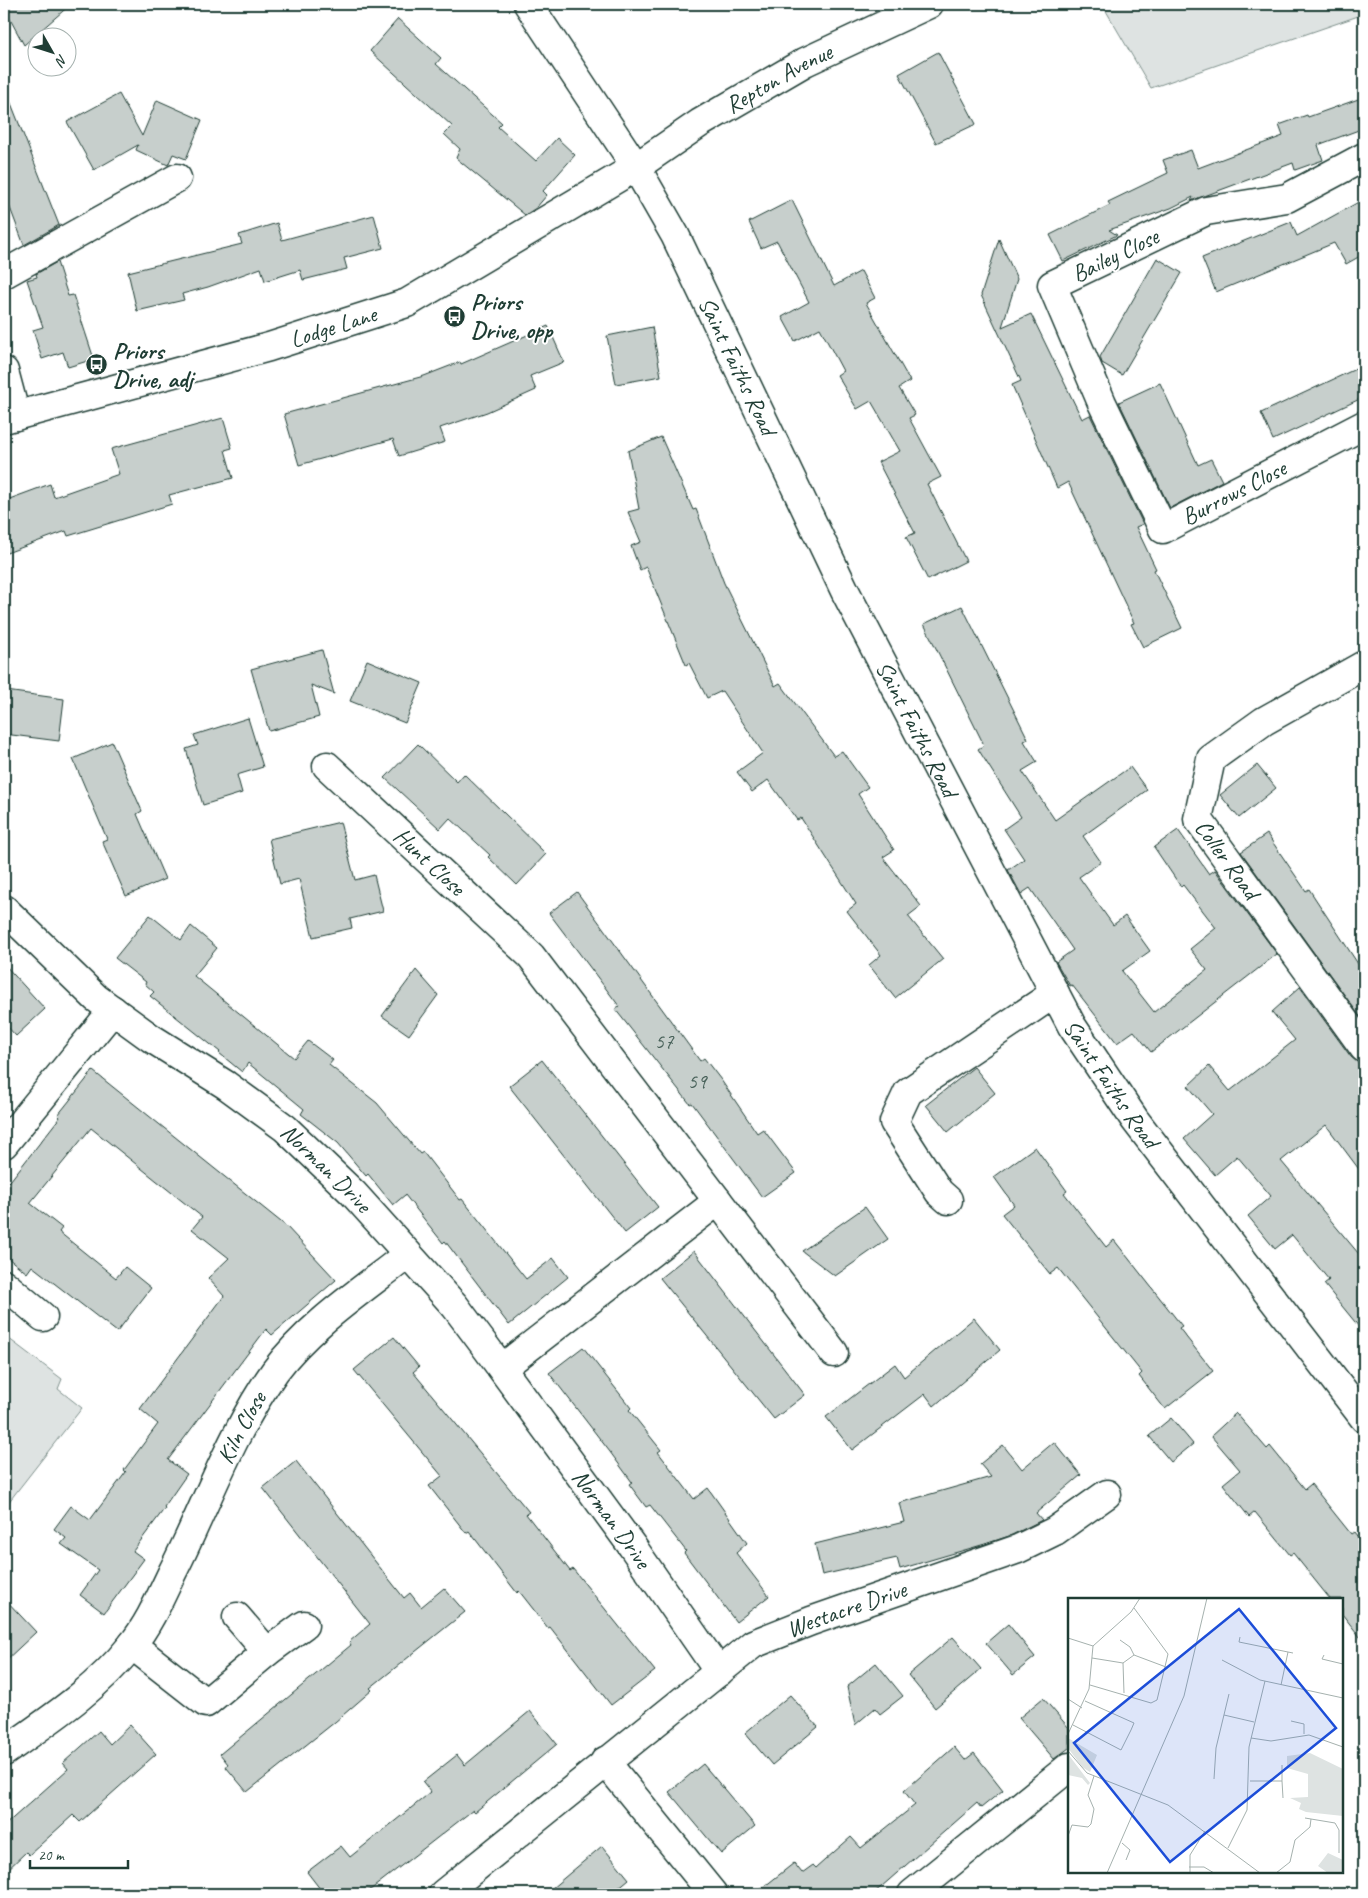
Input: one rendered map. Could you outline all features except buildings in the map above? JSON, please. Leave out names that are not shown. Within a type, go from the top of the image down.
[{"type":"street","name":"Saint Faiths Road","points":[[528,4],[636,167],[675,235],[850,599],[1072,1026],[1135,1120],[1364,1418]]},
{"type":"street","name":"Repton Avenue","points":[[636,167],[700,123],[805,62],[929,4]]},
{"type":"street","name":"Bailey Close","points":[[1133,469],[1052,285],[1206,211],[1287,198],[1364,157]]},
{"type":"street","name":"Lodge Lane","points":[[10,418],[269,348],[407,303],[636,167]]},
{"type":"street","points":[[4,274],[177,178]]},
{"type":"street","points":[[4,371],[10,418]]},
{"type":"street","name":"Burrows Close","points":[[1133,469],[1163,529],[1364,425]]},
{"type":"street","name":"Coller Road","points":[[1364,665],[1264,722],[1211,759],[1198,818],[1364,1048]]},
{"type":"street","name":"Hunt Close","points":[[327,766],[531,956],[718,1202]]},
{"type":"street","name":"Norman Drive","points":[[4,909],[96,998],[151,1038],[226,1085],[294,1135],[348,1187],[455,1306],[632,1546],[719,1672]]},
{"type":"street","points":[[948,1200],[938,1192],[894,1122],[908,1092],[1055,993]]},
{"type":"street","points":[[4,1144],[113,1010]]},
{"type":"street","points":[[502,1368],[718,1202],[834,1353]]},
{"type":"street","name":"Kiln Close","points":[[4,1752],[58,1713],[103,1676],[132,1645],[167,1585],[227,1452],[275,1372],[300,1341],[408,1254]]},
{"type":"street","points":[[7,1290],[43,1317]]},
{"type":"street","name":"Westacre Drive","points":[[443,1894],[605,1761],[753,1644],[811,1621],[1018,1549],[1055,1531],[1107,1494]]},
{"type":"street","points":[[237,1617],[266,1652]]},
{"type":"street","points":[[132,1645],[206,1702],[266,1652],[304,1625]]},
{"type":"street","points":[[605,1761],[713,1894]]},
{"type":"street","points":[[912,1894],[1068,1768]]},
{"type":"shaded area","points":[[1102,4],[1364,4],[1364,14],[1151,88]]},
{"type":"shaded area","points":[[4,1335],[62,1379],[58,1389],[82,1408],[4,1508]]},
{"type":"place","name":"Priors Drive, opp","points":[[455,316]]},
{"type":"place","name":"Priors Drive, adj","points":[[97,365]]}]
